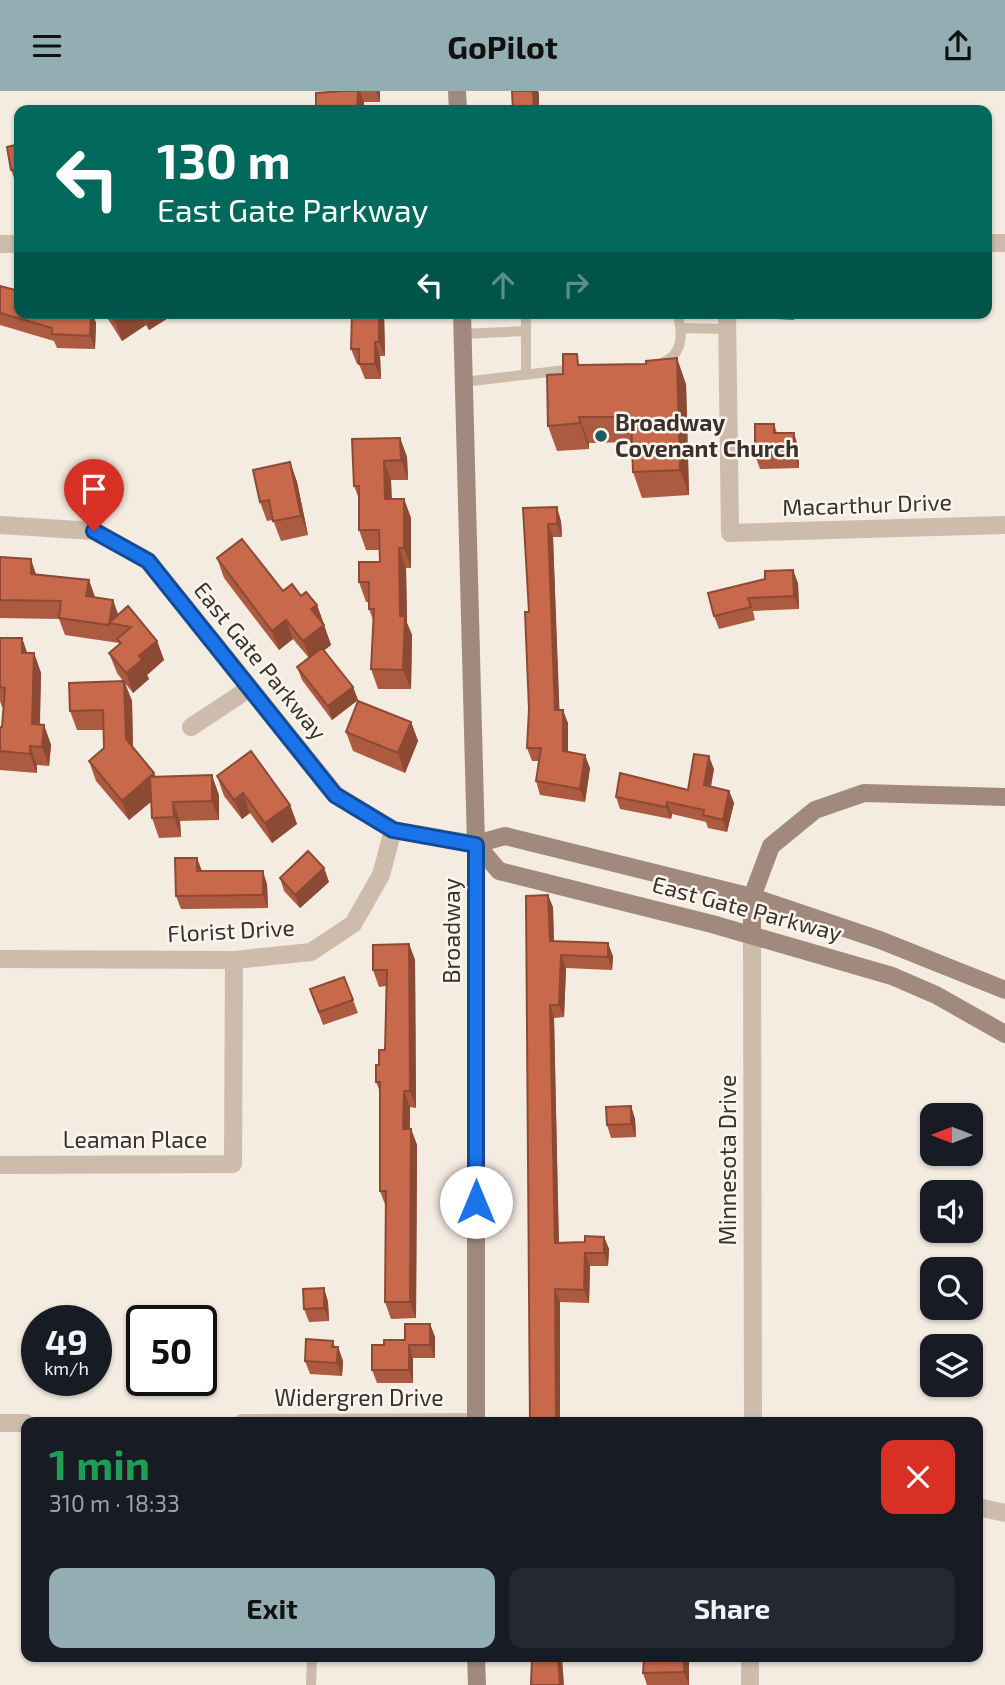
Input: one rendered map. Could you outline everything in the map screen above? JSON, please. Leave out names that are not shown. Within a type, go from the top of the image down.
[{"type":"street","name":"Broadway","points":[[462,319],[476,845],[476,1417]]},
{"type":"street","name":"Macarthur Drive","points":[[727,321],[730,533],[1005,525]]},
{"type":"street","name":"East Gate Parkway","points":[[0,525],[94,531],[148,561],[335,795],[393,830],[476,845],[505,836],[752,897],[859,933],[1005,990]]},
{"type":"street","points":[[191,727],[250,688]]},
{"type":"street","points":[[752,897],[771,846],[815,810],[864,793],[1005,797]]},
{"type":"street","name":"Florist Drive","points":[[0,959],[234,960],[311,952],[353,924],[382,875],[393,830]]},
{"type":"street","name":"East Gate Parkway","points":[[476,845],[499,871],[752,935],[892,976],[936,995],[1005,1034]]},
{"type":"street","name":"Minnesota Drive","points":[[752,897],[752,1417]]},
{"type":"street","name":"Leaman Place","points":[[0,1165],[233,1164],[234,960]]},
{"type":"street","points":[[0,1423],[21,1423]]},
{"type":"street","points":[[983,1508],[1005,1513]]},
{"type":"street","points":[[476,1662],[477,1685]]},
{"type":"street","points":[[750,1662],[750,1685]]},
{"type":"lane","points":[[526,319],[526,374]]},
{"type":"lane","points":[[655,366],[672,359],[681,344],[682,328],[679,319]]},
{"type":"lane","points":[[682,328],[727,321]]},
{"type":"lane","points":[[462,334],[526,331]]},
{"type":"lane","points":[[464,381],[588,369]]},
{"type":"lane","points":[[311,1685],[312,1662]]},
{"type":"building","points":[[358,91],[357,105],[316,105],[316,93]]},
{"type":"building","points":[[512,91],[533,91],[534,105],[513,105]]},
{"type":"building","points":[[14,145],[14,170],[11,170],[7,147]]},
{"type":"building","points":[[0,286],[14,290],[14,317],[0,313]]},
{"type":"building","points":[[21,319],[91,319],[90,336],[52,334],[52,328]]},
{"type":"building","points":[[352,319],[379,319],[375,364],[359,364],[359,349],[351,349]]},
{"type":"building","points":[[563,354],[577,354],[578,365],[646,364],[646,361],[677,358],[680,470],[633,472],[631,417],[579,417],[580,423],[548,426],[547,375],[563,374]]},
{"type":"building","points":[[755,424],[774,424],[774,433],[794,433],[794,455],[755,455]]},
{"type":"building","points":[[400,438],[401,460],[384,461],[385,499],[404,499],[404,548],[399,548],[400,616],[405,616],[403,670],[371,669],[374,609],[369,609],[369,582],[359,582],[359,562],[380,562],[379,530],[359,530],[359,486],[354,486],[352,439]]},
{"type":"building","points":[[290,462],[301,516],[273,521],[269,500],[260,502],[253,470]]},
{"type":"building","points":[[557,507],[557,524],[548,524],[555,710],[563,710],[563,751],[585,755],[580,789],[536,781],[541,748],[527,748],[529,709],[525,612],[529,612],[523,508]]},
{"type":"building","points":[[242,539],[283,591],[292,584],[301,596],[306,592],[317,605],[311,609],[324,625],[303,641],[286,620],[272,631],[217,558]]},
{"type":"building","points":[[0,557],[31,559],[31,574],[89,580],[86,596],[113,600],[109,625],[59,618],[61,601],[0,600]]},
{"type":"building","points":[[793,570],[794,596],[748,598],[751,607],[714,616],[708,593],[765,579],[765,571]]},
{"type":"building","points":[[128,606],[157,641],[139,656],[142,660],[126,673],[109,653],[121,643],[117,639],[131,627],[109,623]]},
{"type":"building","points":[[0,638],[22,638],[22,653],[34,653],[32,724],[44,725],[42,747],[30,746],[30,754],[0,751],[5,688],[0,687]]},
{"type":"building","points":[[322,648],[353,687],[328,706],[297,667]]},
{"type":"building","points":[[124,681],[126,739],[154,773],[122,801],[89,761],[104,748],[103,710],[70,711],[69,683]]},
{"type":"building","points":[[358,701],[411,722],[398,753],[346,732]]},
{"type":"building","points":[[251,751],[290,805],[265,823],[243,793],[234,800],[217,776]]},
{"type":"building","points":[[694,754],[709,756],[704,785],[729,791],[723,820],[703,815],[704,810],[667,802],[666,807],[616,797],[620,773],[688,790]]},
{"type":"building","points":[[212,775],[212,801],[173,802],[174,817],[152,818],[150,777]]},
{"type":"building","points":[[308,851],[324,868],[295,895],[280,878]]},
{"type":"building","points":[[175,858],[197,858],[197,871],[263,871],[263,895],[176,896]]},
{"type":"building","points":[[548,895],[550,941],[608,943],[608,957],[561,955],[559,1005],[550,1005],[555,1243],[585,1242],[585,1236],[604,1237],[604,1253],[585,1253],[584,1290],[555,1289],[556,1417],[530,1417],[526,896]]},
{"type":"building","points":[[409,944],[410,1091],[404,1091],[403,1129],[411,1129],[410,1302],[385,1302],[386,1191],[380,1191],[380,1082],[376,1082],[376,1065],[379,1065],[379,1050],[385,1050],[387,970],[373,970],[373,945]]},
{"type":"building","points":[[344,977],[353,1000],[319,1012],[310,989]]},
{"type":"building","points":[[631,1106],[631,1124],[607,1125],[606,1107]]},
{"type":"building","points":[[324,1288],[324,1308],[304,1309],[303,1289]]},
{"type":"building","points":[[405,1324],[430,1324],[430,1345],[409,1345],[409,1370],[372,1370],[372,1345],[384,1345],[384,1340],[405,1340]]},
{"type":"building","points":[[306,1339],[333,1341],[332,1347],[338,1347],[337,1363],[305,1361]]},
{"type":"building","points":[[532,1662],[558,1662],[560,1685],[531,1685]]},
{"type":"building","points":[[644,1662],[684,1662],[684,1672],[643,1673]]},
{"type":"place","name":"Broadway Covenant Church","points":[[601,436]]},
{"type":"route","points":[[94,531],[148,561],[335,795],[393,830],[476,845],[476,1202]]}]
